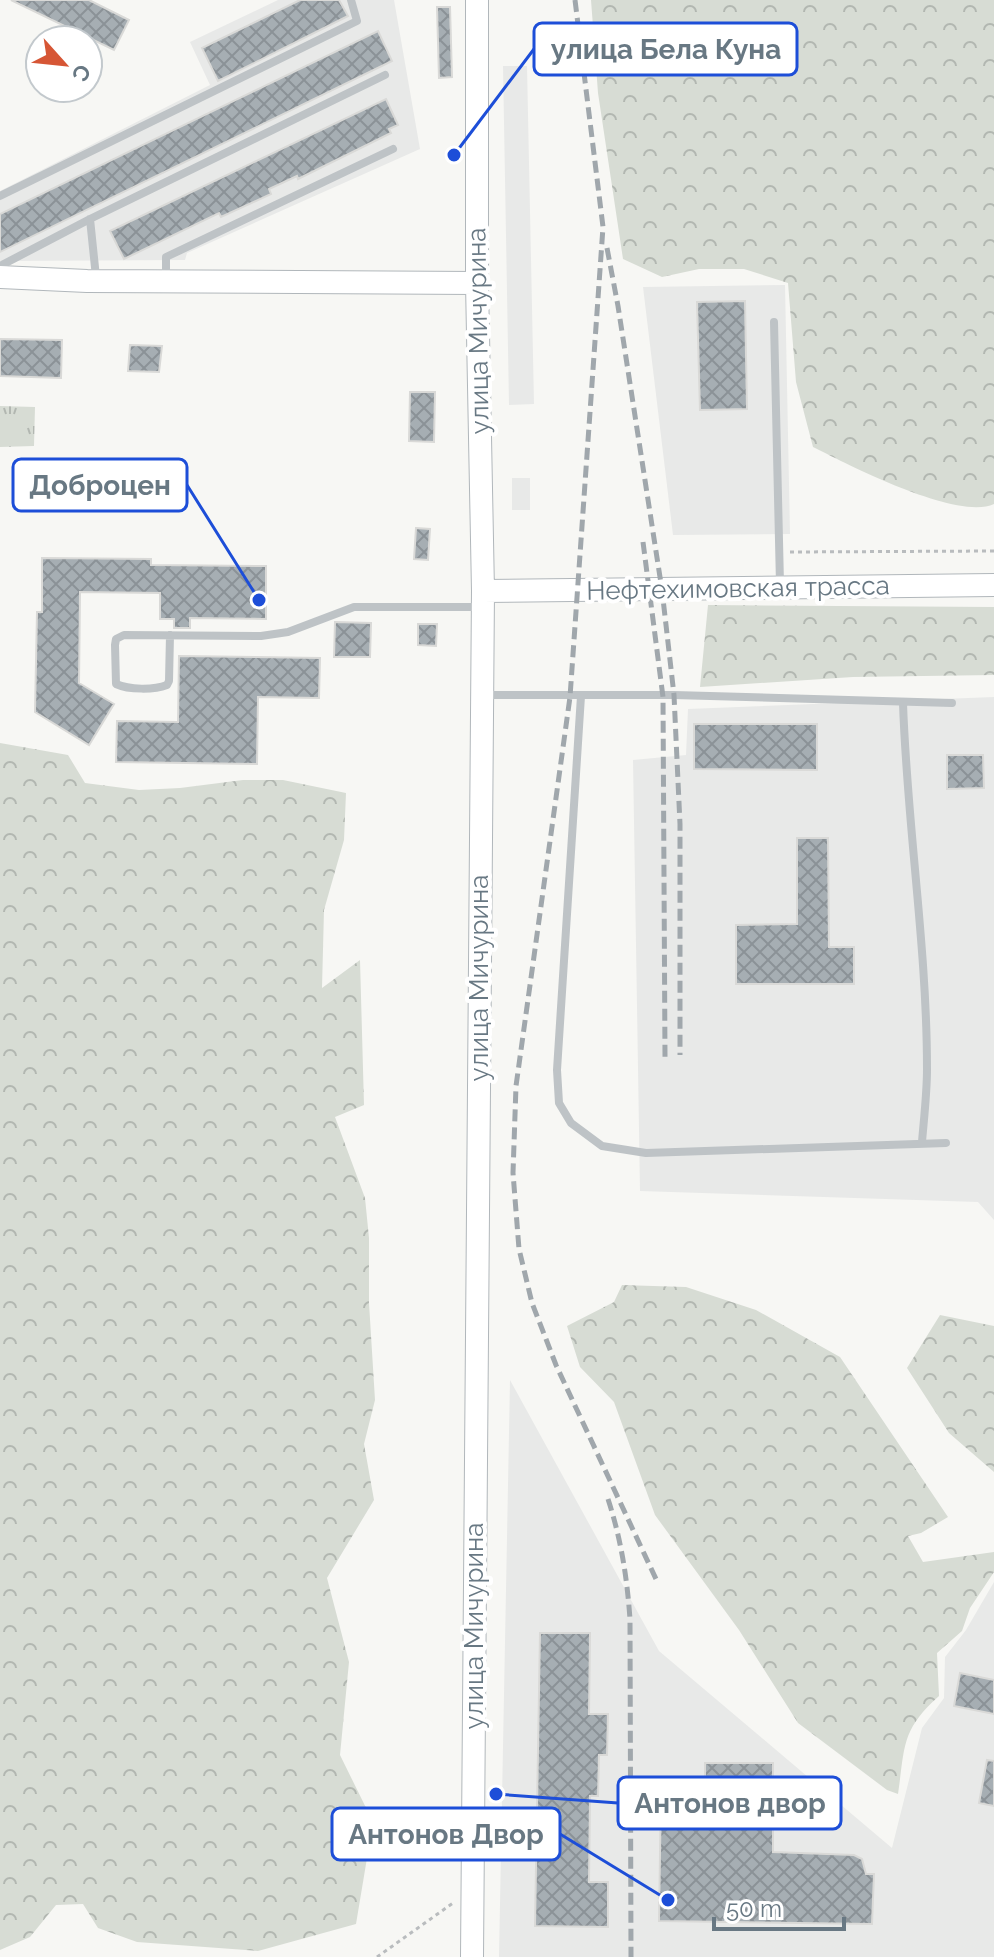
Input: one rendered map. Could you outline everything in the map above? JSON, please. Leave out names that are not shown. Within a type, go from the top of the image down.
[{"type":"main road","name":"улица Мичурина","points":[[472,1957],[482,695],[477,0]]},
{"type":"main road","points":[[0,277],[166,282],[477,283]]},
{"type":"main road","name":"Нефтехимовская трасса","points":[[482,599],[994,585]]},
{"type":"lane","points":[[0,196],[357,21],[351,0]]},
{"type":"lane","points":[[0,266],[385,75]]},
{"type":"lane","points":[[166,282],[166,257],[393,149]]},
{"type":"lane","points":[[90,219],[96,281]]},
{"type":"lane","points":[[774,322],[781,589]]},
{"type":"lane","points":[[170,635],[167,685],[135,688],[116,684],[116,639],[124,635],[170,635],[273,635],[346,608],[482,599]]},
{"type":"lane","points":[[482,695],[674,695],[952,703]]},
{"type":"lane","points":[[581,696],[557,1070],[559,1103],[571,1123],[602,1146],[646,1153],[946,1143]]},
{"type":"lane","points":[[903,703],[926,1040],[922,1142]]},
{"type":"path","points":[[780,552],[994,551]]},
{"type":"path","points":[[377,1957],[472,1889]]},
{"type":"shaded area","points":[[278,0],[394,0],[420,149],[187,253],[185,260],[0,261],[0,191],[210,85],[190,42]]},
{"type":"shaded area","points":[[503,66],[527,66],[534,404],[509,405]]},
{"type":"shaded area","points":[[785,285],[790,534],[673,535],[643,287]]},
{"type":"shaded area","points":[[512,478],[530,478],[530,510],[512,510]]},
{"type":"shaded area","points":[[994,697],[994,1220],[978,1202],[640,1191],[633,760],[686,755],[688,709]]},
{"type":"shaded area","points":[[510,1380],[659,1651],[892,1848],[922,1728],[944,1698],[945,1657],[966,1630],[994,1582],[994,1957],[499,1957]]},
{"type":"green space","points":[[591,0],[994,0],[994,504],[977,507],[955,505],[930,498],[903,489],[813,447],[796,382],[788,283],[744,269],[699,269],[662,277],[623,259],[598,93]]},
{"type":"green space","points":[[0,406],[35,407],[34,446],[0,447]]},
{"type":"green space","points":[[708,605],[994,607],[994,675],[853,677],[700,687]]},
{"type":"green space","points":[[0,743],[68,755],[85,783],[139,790],[243,780],[283,780],[346,793],[344,840],[324,910],[322,988],[360,960],[364,1105],[335,1117],[365,1198],[375,1400],[364,1444],[374,1500],[327,1578],[349,1662],[340,1755],[373,1822],[356,1924],[258,1951],[137,1942],[98,1928],[83,1904],[56,1905],[30,1937],[0,1950]]},
{"type":"green space","points":[[622,1285],[686,1287],[756,1310],[840,1357],[948,1517],[921,1533],[908,1536],[923,1562],[994,1552],[994,1572],[970,1608],[962,1631],[937,1653],[939,1696],[911,1729],[904,1751],[898,1794],[887,1790],[798,1723],[739,1630],[655,1515],[614,1402],[580,1367],[567,1326],[614,1302]]},
{"type":"green space","points":[[940,1315],[994,1326],[994,1472],[949,1433],[907,1368]]},
{"type":"building","points":[[11,0],[89,0],[129,20],[114,50],[104,45],[104,24],[60,24]]},
{"type":"building","points":[[300,0],[339,0],[348,16],[218,81],[202,48]]},
{"type":"building","points":[[437,7],[450,7],[452,77],[439,78]]},
{"type":"building","points":[[378,31],[392,61],[0,252],[0,214]]},
{"type":"building","points":[[386,99],[398,125],[389,129],[391,133],[298,179],[297,176],[269,189],[271,194],[221,217],[219,213],[124,259],[110,231]]},
{"type":"building","points":[[745,301],[747,409],[700,410],[697,302]]},
{"type":"building","points":[[0,339],[62,340],[61,378],[0,376]]},
{"type":"building","points":[[130,345],[162,346],[159,372],[128,371]]},
{"type":"building","points":[[410,392],[435,392],[434,442],[409,441]]},
{"type":"building","points":[[416,528],[430,529],[428,560],[414,559]]},
{"type":"building","points":[[42,558],[151,559],[151,565],[266,566],[266,619],[190,618],[190,628],[174,628],[174,619],[160,619],[160,593],[80,592],[79,683],[114,704],[89,745],[35,712],[37,612],[42,612]]},
{"type":"building","points":[[335,622],[371,623],[370,657],[334,657]]},
{"type":"building","points":[[418,624],[437,624],[436,646],[418,645]]},
{"type":"building","points":[[179,656],[320,658],[319,698],[258,697],[257,764],[116,762],[117,721],[178,722]]},
{"type":"building","points":[[694,724],[817,724],[817,770],[694,769]]},
{"type":"building","points":[[947,755],[983,755],[984,788],[947,789]]},
{"type":"building","points":[[797,838],[828,838],[829,947],[854,947],[854,984],[736,984],[736,925],[797,924]]},
{"type":"building","points":[[540,1633],[590,1633],[589,1714],[608,1714],[607,1755],[599,1755],[598,1796],[590,1796],[589,1882],[608,1882],[608,1927],[535,1926]]},
{"type":"building","points":[[960,1673],[994,1680],[994,1714],[954,1706]]},
{"type":"building","points":[[987,1760],[994,1761],[994,1806],[979,1803]]},
{"type":"building","points":[[705,1763],[773,1763],[773,1852],[854,1855],[862,1859],[866,1874],[874,1874],[872,1924],[659,1921],[661,1789],[705,1790]]},
{"type":"railway","points":[[575,0],[603,227],[570,697],[516,1086],[513,1173],[519,1249],[532,1303],[556,1365],[656,1579]]},
{"type":"railway","points":[[607,248],[662,590],[674,695],[680,824],[680,1055]]},
{"type":"railway","points":[[643,542],[663,697],[665,1057]]},
{"type":"railway","points":[[608,1499],[623,1558],[630,1619],[631,1957]]},
{"type":"place","name":"улица Бела Куна","points":[[454,155]]},
{"type":"place","name":"Доброцен","points":[[259,600]]},
{"type":"place","name":"Антонов двор","points":[[496,1794]]},
{"type":"place","name":"Антонов Двор","points":[[668,1900]]}]
